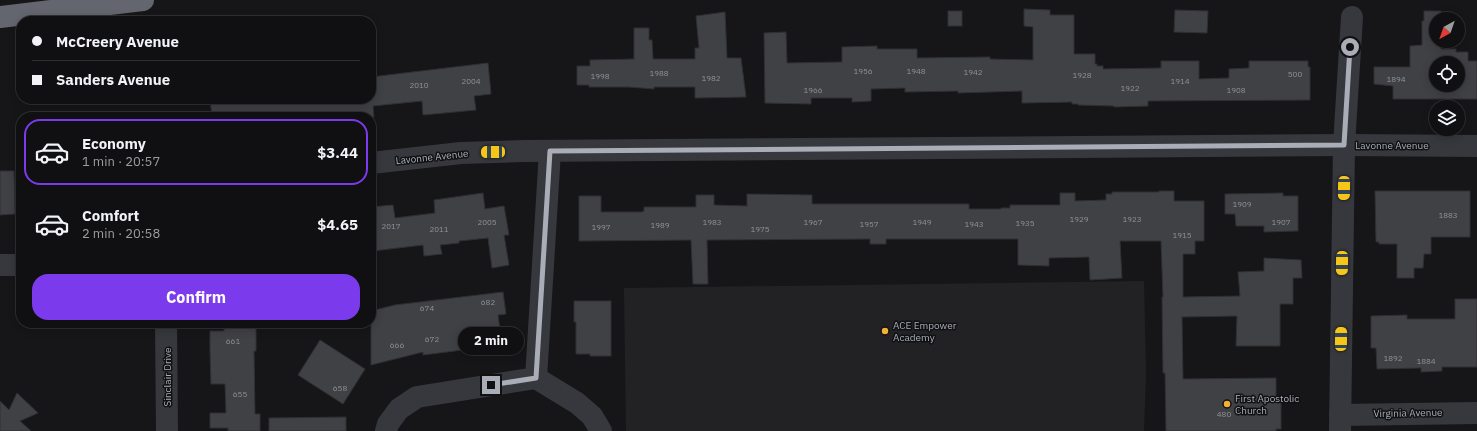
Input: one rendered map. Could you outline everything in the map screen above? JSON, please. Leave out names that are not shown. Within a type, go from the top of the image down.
[{"type":"highway","points":[[0,17],[143,0]]},
{"type":"street","points":[[1340,423],[1344,145],[1352,17]]},
{"type":"street","name":"Lavonne Avenue","points":[[376,162],[461,153],[550,151],[1344,145],[1477,146]]},
{"type":"street","points":[[536,378],[550,151]]},
{"type":"street","points":[[0,265],[16,265]]},
{"type":"street","name":"Sinclair Drive","points":[[166,328],[167,431]]},
{"type":"street","points":[[386,431],[388,424],[399,409],[417,397],[536,378],[577,403],[592,416],[601,431]]},
{"type":"street","name":"Virginia Avenue","points":[[1340,423],[1477,413]]},
{"type":"shaded area","name":"ACE Empower Academy","points":[[1144,281],[1146,374],[1144,431],[626,431],[624,288]]},
{"type":"building","points":[[1024,9],[1050,10],[1050,15],[1074,15],[1074,54],[1095,54],[1095,64],[1097,64],[1097,66],[1103,66],[1103,69],[1161,68],[1161,61],[1199,61],[1199,79],[1229,78],[1229,69],[1249,68],[1249,61],[1308,61],[1308,67],[1310,67],[1310,100],[1148,101],[1148,106],[1114,107],[1078,105],[1072,104],[1072,102],[1022,103],[1022,91],[958,93],[958,91],[905,92],[905,88],[871,89],[871,101],[852,102],[852,98],[811,98],[811,104],[765,103],[764,33],[786,32],[787,63],[842,62],[842,47],[877,46],[877,49],[917,49],[917,58],[990,57],[990,59],[1033,60],[1033,27],[1024,26]]},
{"type":"building","points":[[1175,10],[1208,11],[1207,33],[1174,32]]},
{"type":"building","points":[[948,11],[962,11],[962,26],[948,26]]},
{"type":"building","points":[[1424,11],[1441,11],[1429,12],[1429,48],[1456,49],[1456,52],[1468,52],[1468,61],[1477,61],[1477,99],[1393,99],[1393,86],[1374,84],[1374,67],[1410,67],[1410,46],[1422,45],[1422,21],[1424,21]]},
{"type":"building","points":[[725,12],[727,58],[741,58],[746,97],[695,98],[695,87],[654,87],[654,89],[629,87],[589,87],[589,85],[577,85],[577,66],[590,66],[590,60],[634,59],[634,28],[649,28],[649,40],[652,40],[653,59],[695,59],[695,48],[699,48],[696,16]]},
{"type":"building","points":[[488,63],[491,94],[474,96],[476,110],[423,115],[422,101],[373,106],[374,112],[211,112],[211,104],[376,104],[376,76]]},
{"type":"building","points":[[0,171],[14,171],[15,214],[0,215]]},
{"type":"building","points":[[1174,191],[1174,201],[1204,201],[1204,241],[1195,241],[1195,254],[1183,254],[1183,297],[1240,296],[1238,272],[1264,271],[1264,258],[1301,260],[1302,278],[1293,278],[1293,304],[1280,304],[1280,346],[1236,346],[1237,316],[1182,317],[1183,379],[1276,378],[1276,399],[1281,399],[1281,429],[1276,429],[1276,431],[1166,431],[1165,373],[1163,373],[1161,241],[1120,241],[1122,278],[1090,280],[1089,257],[1049,258],[1049,266],[1018,265],[1018,239],[886,239],[886,244],[870,244],[870,239],[707,240],[708,284],[693,284],[691,240],[579,241],[579,196],[601,196],[601,212],[642,212],[644,211],[644,207],[696,207],[696,195],[714,195],[714,205],[747,206],[747,194],[812,195],[812,204],[969,204],[969,209],[1001,209],[1010,208],[1010,205],[1060,205],[1060,193],[1075,193],[1075,201],[1106,200],[1106,194],[1112,194],[1112,192]]},
{"type":"building","points":[[1375,191],[1470,191],[1470,237],[1431,237],[1431,254],[1424,254],[1423,268],[1414,268],[1414,278],[1397,278],[1397,244],[1379,244],[1379,242],[1376,242]]},
{"type":"building","points":[[483,193],[485,209],[504,206],[509,235],[504,235],[509,265],[492,268],[488,238],[459,241],[459,243],[440,245],[442,254],[424,256],[423,245],[376,251],[376,207],[393,205],[395,218],[435,213],[434,200]]},
{"type":"building","points":[[1283,193],[1283,196],[1298,196],[1298,231],[1264,232],[1264,226],[1236,226],[1235,214],[1225,214],[1225,194]]},
{"type":"building","points":[[503,292],[506,314],[498,315],[502,345],[423,355],[423,352],[371,365],[371,328],[376,328],[376,310],[395,305]]},
{"type":"building","points":[[1455,299],[1477,299],[1477,367],[1442,367],[1442,371],[1421,372],[1421,368],[1377,369],[1376,348],[1371,348],[1371,316],[1407,315],[1407,319],[1455,319]]},
{"type":"building","points":[[574,301],[611,301],[611,356],[576,354],[576,322],[574,322]]},
{"type":"building","points":[[224,328],[256,328],[256,351],[254,351],[255,414],[260,414],[260,431],[228,431],[228,428],[210,428],[210,413],[226,413],[225,384],[211,384],[210,331],[224,331]]},
{"type":"building","points":[[320,340],[365,369],[343,404],[298,375]]},
{"type":"building","points":[[17,393],[38,413],[20,421],[31,431],[0,431],[0,401],[9,410]]},
{"type":"building","points":[[346,417],[346,431],[269,431],[269,418]]},
{"type":"place","name":"ACE Empower Academy","points":[[885,331]]},
{"type":"place","name":"First Apostolic Church","points":[[1227,404]]},
{"type":"route","points":[[491,385],[536,378],[550,151],[1344,145],[1350,47]]}]
